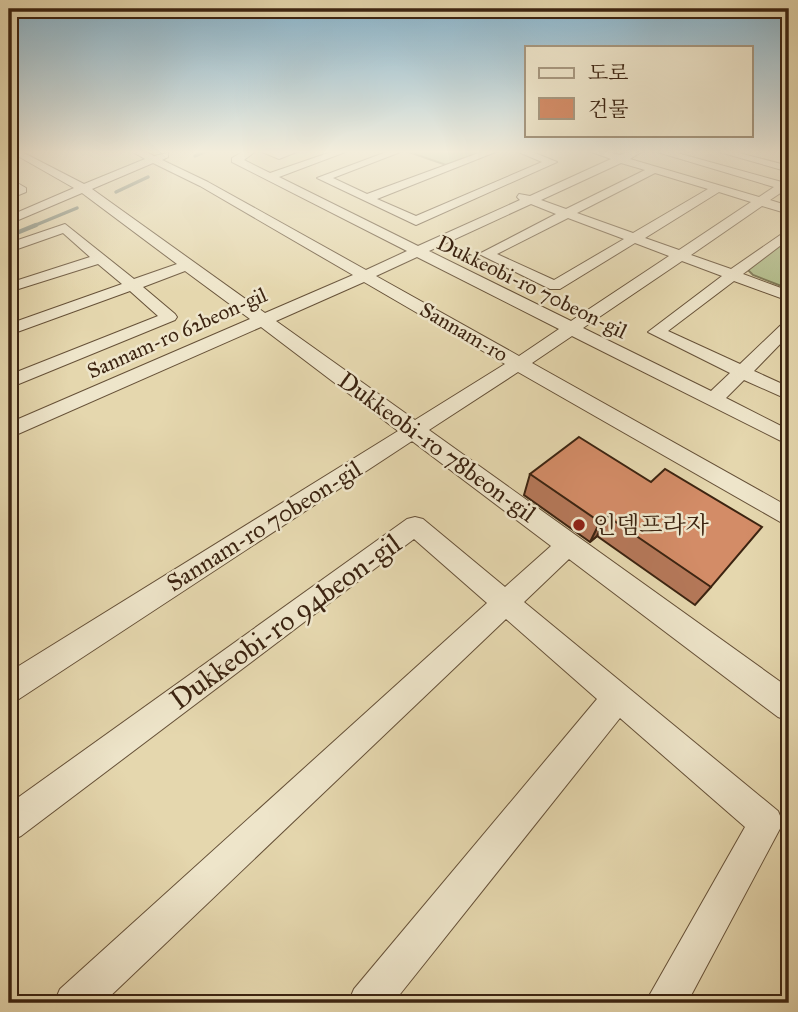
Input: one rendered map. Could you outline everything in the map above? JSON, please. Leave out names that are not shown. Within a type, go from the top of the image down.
[{"type":"street","points":[[9,220],[63,198]]},
{"type":"street","name":"Dukkeobi-ro 78beon-gil","points":[[95,198],[789,706]]},
{"type":"street","name":"Sannam-ro","points":[[229,198],[789,518]]},
{"type":"street","name":"Dukkeobi-ro 70beon-gil","points":[[310,198],[789,438]]},
{"type":"street","points":[[368,198],[416,221],[468,198]]},
{"type":"street","points":[[597,198],[486,254],[555,286],[701,198]]},
{"type":"street","points":[[749,198],[789,211]]},
{"type":"street","name":"Sannam-ro 70beon-gil","points":[[9,689],[519,363],[767,198]]},
{"type":"street","points":[[531,199],[789,296]]},
{"type":"street","name":"Sannam-ro 62beon-gil","points":[[9,432],[531,199]]},
{"type":"street","points":[[9,248],[65,228],[169,317],[9,382]]},
{"type":"street","points":[[788,235],[656,332],[789,394]]},
{"type":"street","points":[[9,288],[101,258]]},
{"type":"street","points":[[9,330],[188,265]]},
{"type":"street","points":[[713,400],[789,326]]},
{"type":"street","name":"Dukkeobi-ro 94beon-gil","points":[[9,824],[415,526],[766,823],[664,1003]]},
{"type":"street","points":[[74,1003],[569,544]]},
{"type":"street","points":[[368,1003],[618,697]]},
{"type":"green space","points":[[785,241],[789,242],[789,289],[753,275],[747,269]]},
{"type":"building","points":[[579,437],[651,482],[665,469],[762,527],[711,587],[607,516],[600,522],[530,474]]},
{"type":"waterway","points":[[31,227],[77,208]]},
{"type":"waterway","points":[[9,236],[36,225]]},
{"type":"place","name":"인뎀프라자","points":[[579,525]]}]
